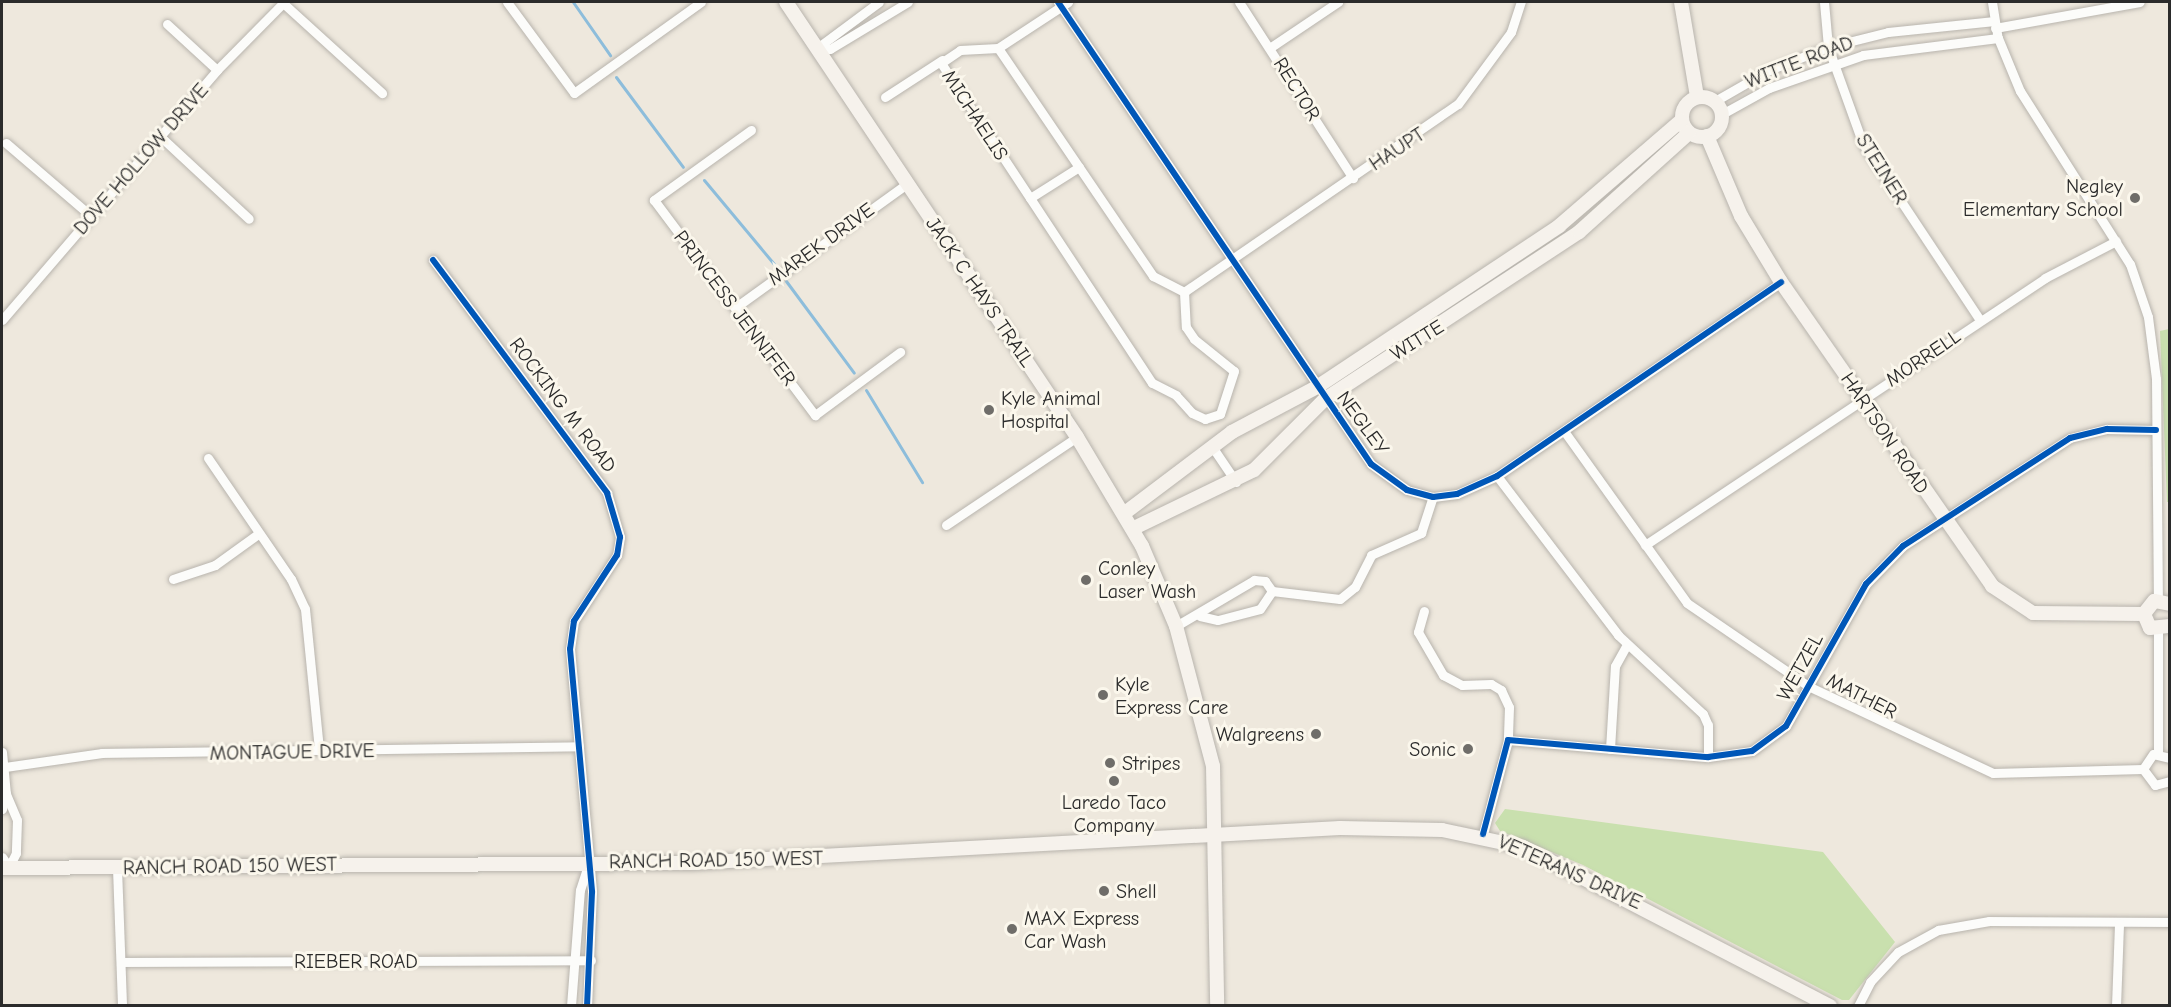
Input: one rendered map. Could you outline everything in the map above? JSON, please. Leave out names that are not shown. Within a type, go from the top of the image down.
[{"type":"main road","name":"JACK C HAYS TRAIL","points":[[786,2],[1077,437],[1134,528],[1176,626],[1213,766],[1217,1005]]},
{"type":"main road","points":[[1681,2],[1697,97]]},
{"type":"main road","points":[[1697,97],[1719,108],[1717,130],[1707,136],[1689,133],[1682,120],[1684,108],[1697,97]]},
{"type":"main road","name":"WITTE","points":[[1134,528],[1236,482],[1321,393],[1514,256],[1599,191],[1682,120]]},
{"type":"main road","name":"WITTE","points":[[1126,512],[1232,432],[1321,393],[1522,271],[1579,232],[1689,133]]},
{"type":"main road","name":"HARTSON ROAD","points":[[1707,136],[1741,216],[1781,282],[1992,586],[2033,613],[2144,614]]},
{"type":"main road","points":[[2164,602],[2144,614],[2146,624],[2164,628]]},
{"type":"main road","name":"VETERANS DRIVE","points":[[1214,833],[1340,828],[1483,834],[1523,847],[1641,904],[1830,1005]]},
{"type":"main road","name":"RANCH ROAD 150 WEST","points":[[4,864],[117,868],[877,857],[1214,833]]},
{"type":"street","points":[[284,2],[382,93]]},
{"type":"street","name":"DOVE HOLLOW DRIVE","points":[[2,320],[163,140],[217,70],[284,2]]},
{"type":"street","points":[[507,2],[574,93],[702,2]]},
{"type":"street","points":[[817,48],[879,2]]},
{"type":"street","points":[[817,48],[830,49],[908,2]]},
{"type":"street","name":"RECTOR","points":[[1239,2],[1353,178]]},
{"type":"street","points":[[1270,47],[1338,2]]},
{"type":"street","name":"HAUPT","points":[[1184,292],[1458,104],[1511,32],[1521,2]]},
{"type":"street","name":"STEINER","points":[[1824,2],[1828,47],[1863,144],[1980,320]]},
{"type":"street","points":[[1992,2],[1996,29],[2020,91],[2116,240],[2148,317],[2164,602]]},
{"type":"street","points":[[1996,29],[2140,2]]},
{"type":"street","points":[[1062,3],[998,48],[1153,276],[1184,292],[1190,333],[1205,352],[1234,371],[1220,414],[1232,432]]},
{"type":"street","name":"NEGLEY","points":[[1062,3],[1321,393],[1388,480],[1433,497]]},
{"type":"street","points":[[167,24],[217,70]]},
{"type":"street","name":"WITTE ROAD","points":[[1719,108],[1760,75],[1828,47],[1888,32],[1996,29]]},
{"type":"street","name":"WITTE ROAD","points":[[1719,108],[1834,65],[1899,48],[1996,29]]},
{"type":"street","name":"MICHAELIS","points":[[998,48],[960,50],[942,60],[1152,382],[1176,394],[1192,413],[1205,419],[1220,414]]},
{"type":"street","points":[[885,97],[942,60]]},
{"type":"street","name":"PRINCESS JENNIFER","points":[[751,130],[654,200],[815,415],[900,352]]},
{"type":"street","points":[[163,140],[249,219]]},
{"type":"street","points":[[6,143],[92,217]]},
{"type":"street","points":[[1030,198],[1079,166]]},
{"type":"street","name":"MAREK DRIVE","points":[[736,307],[908,183]]},
{"type":"street","points":[[1599,191],[1610,202]]},
{"type":"street","name":"MORRELL","points":[[1645,545],[1980,320],[2116,240]]},
{"type":"street","points":[[1514,256],[1522,271]]},
{"type":"street","name":"ROCKING M ROAD","points":[[433,260],[607,493],[620,537],[617,555],[574,621],[570,649],[589,861],[591,960],[587,1005]]},
{"type":"street","points":[[1176,626],[1200,616],[1254,579],[1265,581],[1272,591],[1340,599],[1354,587],[1371,555],[1421,533],[1433,497],[1457,494],[1497,476],[1781,282]]},
{"type":"street","name":"WETZEL","points":[[1508,740],[1730,758],[1768,742],[1786,726],[1866,584],[1903,546],[2070,438],[2107,429],[2156,430]]},
{"type":"street","name":"MATHER","points":[[1564,431],[1687,603],[1808,686],[1993,773],[2143,769]]},
{"type":"street","points":[[946,525],[1077,437]]},
{"type":"street","points":[[1213,448],[1236,482]]},
{"type":"street","points":[[208,458],[306,609],[319,750]]},
{"type":"street","points":[[1497,476],[1627,644],[1703,714],[1708,725],[1708,757]]},
{"type":"street","points":[[173,579],[215,565],[258,534]]},
{"type":"street","points":[[1200,616],[1218,620],[1260,609],[1272,591]]},
{"type":"street","points":[[1424,612],[1418,632],[1443,675],[1462,685],[1491,684],[1501,690],[1509,707],[1508,740],[1483,834]]},
{"type":"street","points":[[2158,753],[2164,628]]},
{"type":"street","points":[[1610,748],[1615,666],[1627,644]]},
{"type":"street","name":"MONTAGUE DRIVE","points":[[5,767],[102,753],[579,746]]},
{"type":"street","points":[[2,752],[6,794],[2,809]]},
{"type":"street","points":[[2158,753],[2169,758]]},
{"type":"street","points":[[2158,753],[2146,759],[2143,769],[2154,785],[2169,781]]},
{"type":"street","points":[[4,864],[16,853],[17,820],[6,794]]},
{"type":"street","points":[[571,1005],[580,890],[589,861]]},
{"type":"street","points":[[117,868],[122,1005]]},
{"type":"street","points":[[1858,1005],[1870,982],[1898,952],[1938,930],[1989,921],[2169,922]]},
{"type":"street","points":[[2116,1005],[2120,923]]},
{"type":"street","name":"RIEBER ROAD","points":[[121,962],[591,960]]},
{"type":"green space","points":[[2169,329],[2170,502],[2167,502],[2160,331]]},
{"type":"green space","points":[[1505,809],[1823,852],[1895,942],[1849,1000],[1842,1000],[1583,865],[1500,831],[1495,823]]},
{"type":"waterway","points":[[573,2],[610,55]]},
{"type":"waterway","points":[[616,77],[683,167]]},
{"type":"waterway","points":[[704,180],[774,264]]},
{"type":"waterway","points":[[786,281],[854,373]]},
{"type":"waterway","points":[[866,390],[922,482]]},
{"type":"cycle path","points":[[1058,2],[1371,464],[1407,490],[1433,497],[1457,494],[1497,476],[1781,282]]},
{"type":"cycle path","points":[[433,260],[607,493],[620,537],[617,555],[574,621],[570,649],[592,892],[587,1006]]},
{"type":"cycle path","points":[[1483,834],[1508,740],[1708,757],[1752,751],[1786,726],[1866,584],[1903,546],[2070,438],[2107,429],[2156,430]]},
{"type":"place","name":"Negley Elementary School","points":[[2135,198]]},
{"type":"place","name":"Kyle Animal Hospital","points":[[989,410]]},
{"type":"place","name":"Conley Laser Wash","points":[[1086,580]]},
{"type":"place","name":"Kyle Express Care","points":[[1103,695]]},
{"type":"place","name":"Walgreens","points":[[1316,734]]},
{"type":"place","name":"Sonic","points":[[1468,749]]},
{"type":"place","name":"Stripes","points":[[1110,763]]},
{"type":"place","name":"Laredo Taco Company","points":[[1114,781]]},
{"type":"place","name":"Shell","points":[[1104,891]]},
{"type":"place","name":"MAX Express Car Wash","points":[[1012,929]]}]
